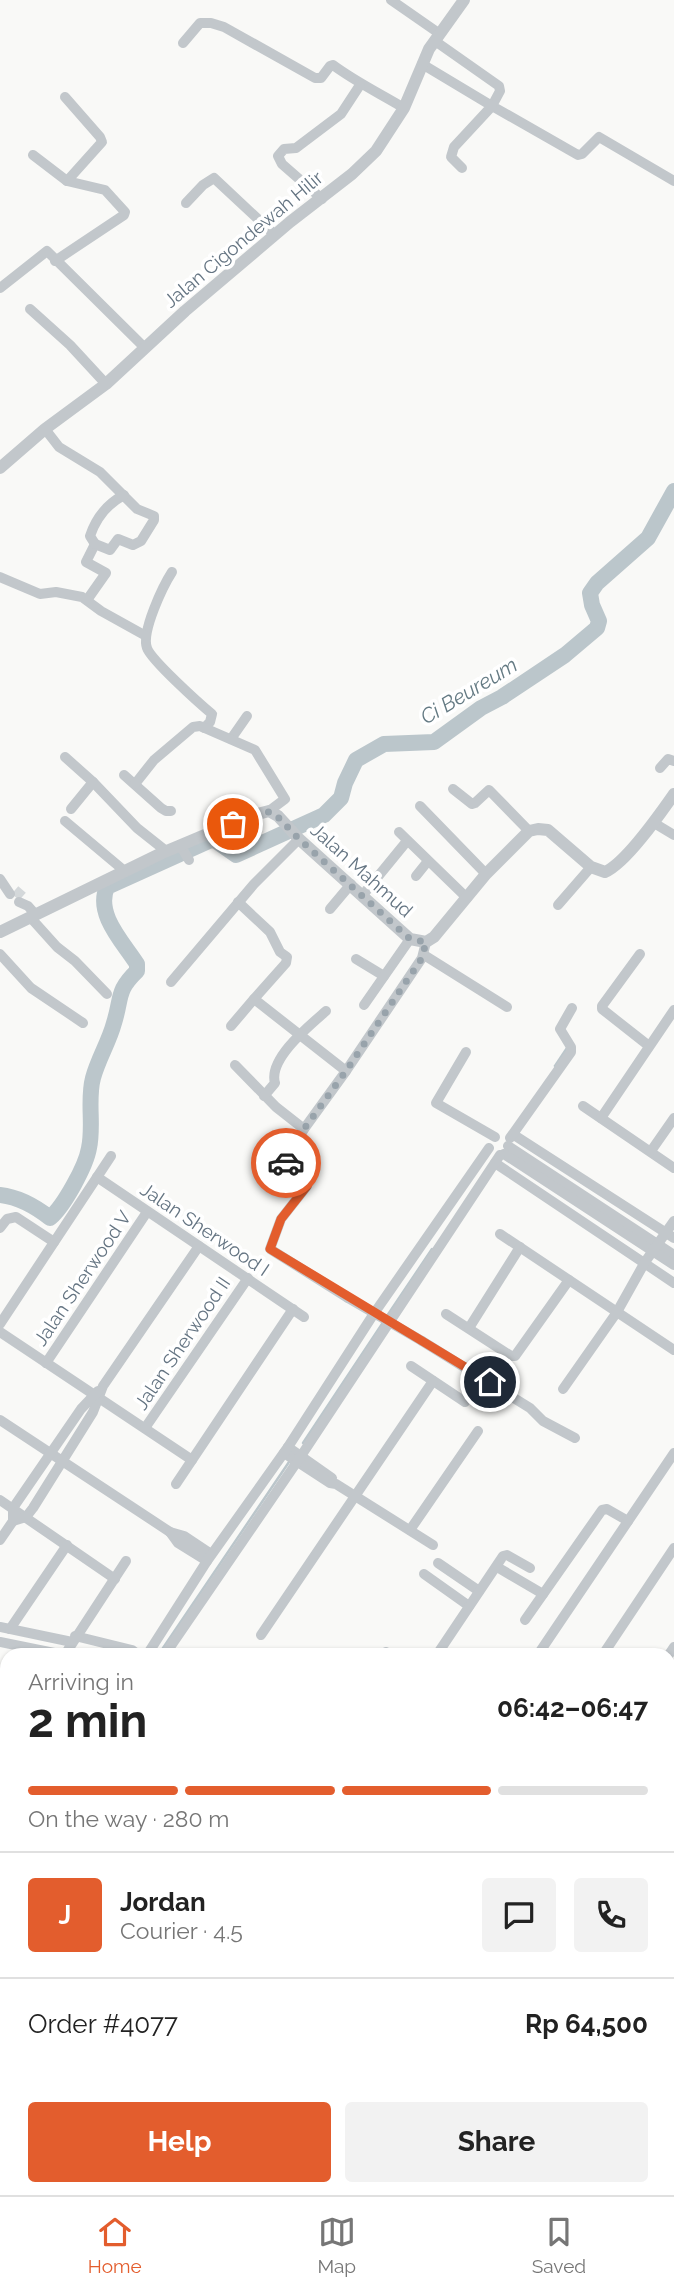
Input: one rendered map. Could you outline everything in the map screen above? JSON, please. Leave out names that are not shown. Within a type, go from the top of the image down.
[{"type":"street","points":[[391,0],[499,86],[500,92],[492,106],[454,147],[451,157],[462,167]]},
{"type":"street","name":"Jalan Cigondewah Hilir","points":[[0,468],[45,429],[106,384],[185,311],[322,199],[376,151],[404,108],[422,64],[464,0]]},
{"type":"street","points":[[183,43],[200,23],[211,23],[224,27],[315,78],[321,78],[333,65],[360,85],[404,108]]},
{"type":"street","points":[[422,64],[579,156],[599,137],[674,181]]},
{"type":"street","points":[[322,199],[282,164],[278,156],[284,149],[296,148],[341,114],[360,85]]},
{"type":"street","points":[[65,97],[102,142],[67,181]]},
{"type":"street","points":[[33,155],[67,181],[105,190],[119,203],[125,214],[55,261]]},
{"type":"street","points":[[186,203],[203,185],[214,178],[275,235]]},
{"type":"street","points":[[0,288],[46,251],[145,348]]},
{"type":"street","points":[[30,309],[70,345],[106,384]]},
{"type":"street","points":[[45,429],[59,447],[100,472],[124,495],[137,509],[154,516],[144,545],[133,545],[118,539],[110,550],[95,544],[90,536],[96,521],[114,500],[124,495]]},
{"type":"street","points":[[87,600],[106,573],[86,562],[95,544]]},
{"type":"street","points":[[172,572],[162,587],[146,636],[146,648],[192,698],[212,714],[210,722],[204,728]]},
{"type":"street","points":[[0,577],[40,594],[56,592],[82,597],[146,636]]},
{"type":"street","points":[[231,739],[247,716]]},
{"type":"street","points":[[0,932],[23,903],[165,856],[184,853],[250,816],[269,811],[285,799],[257,752],[250,746],[204,728],[193,727],[154,760],[135,784]]},
{"type":"street","points":[[65,757],[165,856]]},
{"type":"street","points":[[660,768],[668,759],[674,761]]},
{"type":"street","points":[[124,775],[161,808],[172,811]]},
{"type":"street","points":[[71,808],[93,782]]},
{"type":"street","points":[[453,789],[472,804],[489,790],[529,831]]},
{"type":"street","points":[[575,1438],[543,1421],[530,1408],[422,1340],[270,1249],[281,1219],[307,1186],[305,1179],[290,1172],[286,1160],[425,949],[486,874],[529,831],[541,829],[551,832],[590,867],[601,872],[612,869],[654,823],[674,794]]},
{"type":"street","points":[[420,806],[486,874]]},
{"type":"street","name":"Jalan Mahmud","points":[[269,811],[410,939],[425,949]]},
{"type":"street","points":[[65,821],[123,872]]},
{"type":"street","points":[[654,823],[674,835]]},
{"type":"street","points":[[399,832],[467,898]]},
{"type":"street","points":[[171,982],[238,902],[298,838]]},
{"type":"street","points":[[362,896],[407,841]]},
{"type":"street","points":[[416,876],[428,861]]},
{"type":"street","points":[[558,905],[590,867]]},
{"type":"street","points":[[1,880],[23,903],[57,947],[75,961],[107,994]]},
{"type":"street","points":[[330,909],[351,884]]},
{"type":"street","points":[[231,1026],[286,963],[287,957],[280,952],[270,932],[238,902]]},
{"type":"street","points":[[365,1005],[410,939]]},
{"type":"street","points":[[425,949],[507,1007]]},
{"type":"street","points":[[0,954],[31,988],[83,1023]]},
{"type":"street","points":[[640,954],[602,1006],[603,1011],[649,1046]]},
{"type":"street","points":[[355,959],[384,976]]},
{"type":"street","points":[[254,999],[346,1071]]},
{"type":"street","points":[[169,1648],[571,1052],[571,1047],[560,1029],[572,1008]]},
{"type":"street","points":[[601,1118],[674,1010]]},
{"type":"street","points":[[264,1096],[275,1083],[275,1066],[299,1034],[326,1011]]},
{"type":"street","points":[[466,1052],[436,1103],[495,1137],[502,1137],[505,1149],[674,1283]]},
{"type":"street","points":[[234,1065],[264,1096],[304,1129]]},
{"type":"street","points":[[583,1106],[674,1168]]},
{"type":"street","points":[[651,1151],[674,1118]]},
{"type":"street","points":[[152,1648],[209,1557],[286,1450],[495,1137]]},
{"type":"street","points":[[489,1148],[493,1154],[505,1149]]},
{"type":"street","points":[[505,1149],[672,1236]]},
{"type":"street","points":[[505,1149],[659,1249],[674,1255]]},
{"type":"street","points":[[0,1324],[111,1156]]},
{"type":"street","name":"Jalan Sherwood I","points":[[97,1177],[304,1317]]},
{"type":"street","name":"Jalan Sherwood V","points":[[46,1363],[147,1212]]},
{"type":"street","points":[[0,1228],[7,1219],[16,1217],[54,1242]]},
{"type":"street","points":[[564,1389],[634,1283],[672,1236],[674,1222]]},
{"type":"street","points":[[500,1234],[674,1350]]},
{"type":"street","points":[[13,1521],[26,1517],[63,1462],[103,1386],[199,1246]]},
{"type":"street","points":[[469,1328],[520,1247]]},
{"type":"street","points":[[659,1249],[674,1265]]},
{"type":"street","name":"Jalan Sherwood II","points":[[145,1428],[248,1278]]},
{"type":"street","points":[[446,1314],[511,1356],[516,1356],[569,1280]]},
{"type":"street","points":[[176,1483],[293,1309]]},
{"type":"street","points":[[367,1327],[380,1335]]},
{"type":"street","points":[[0,1332],[192,1460]]},
{"type":"street","points":[[411,1366],[465,1402]]},
{"type":"street","points":[[261,1635],[433,1381]]},
{"type":"street","points":[[0,1541],[13,1521],[13,1508],[50,1454],[96,1397]]},
{"type":"street","points":[[0,1420],[170,1532],[178,1543],[209,1557]]},
{"type":"street","points":[[410,1530],[478,1431]]},
{"type":"street","points":[[286,1450],[433,1545]]},
{"type":"street","points":[[542,1648],[674,1452]]},
{"type":"street","points":[[0,1500],[115,1578]]},
{"type":"street","points":[[525,1620],[602,1510],[607,1509],[628,1521]]},
{"type":"street","points":[[67,1545],[5,1628],[109,1648]]},
{"type":"street","points":[[607,1648],[674,1548]]},
{"type":"street","points":[[441,1648],[506,1555],[530,1568]]},
{"type":"street","points":[[68,1648],[126,1561]]},
{"type":"street","points":[[438,1563],[479,1591]]},
{"type":"street","points":[[497,1566],[542,1594]]},
{"type":"street","points":[[424,1574],[469,1606]]},
{"type":"street","points":[[1,1643],[27,1648]]},
{"type":"waterway","name":"Ci Beureum","points":[[0,1195],[27,1203],[50,1218],[68,1195],[87,1156],[93,1078],[112,1030],[123,990],[137,971],[137,964],[108,917],[104,897],[107,887],[211,840],[236,855],[324,815],[341,798],[356,760],[384,744],[434,742],[481,708],[565,655],[597,628],[599,621],[590,593],[597,583],[648,538],[674,491]]},
{"type":"waterway","points":[[555,1066],[567,1048]]},
{"type":"waterway","points":[[387,1316],[432,1249]]},
{"type":"waterway","points":[[303,1443],[384,1321]]},
{"type":"waterway","points":[[163,1648],[289,1462]]},
{"type":"tunnel","points":[[15,890],[23,897]]},
{"type":"way so far","points":[[233,824],[261,813],[274,813],[410,939],[426,942],[424,956],[304,1129],[286,1163]]},
{"type":"route","points":[[286,1163],[290,1172],[305,1179],[307,1186],[281,1219],[270,1249],[490,1382]]}]
